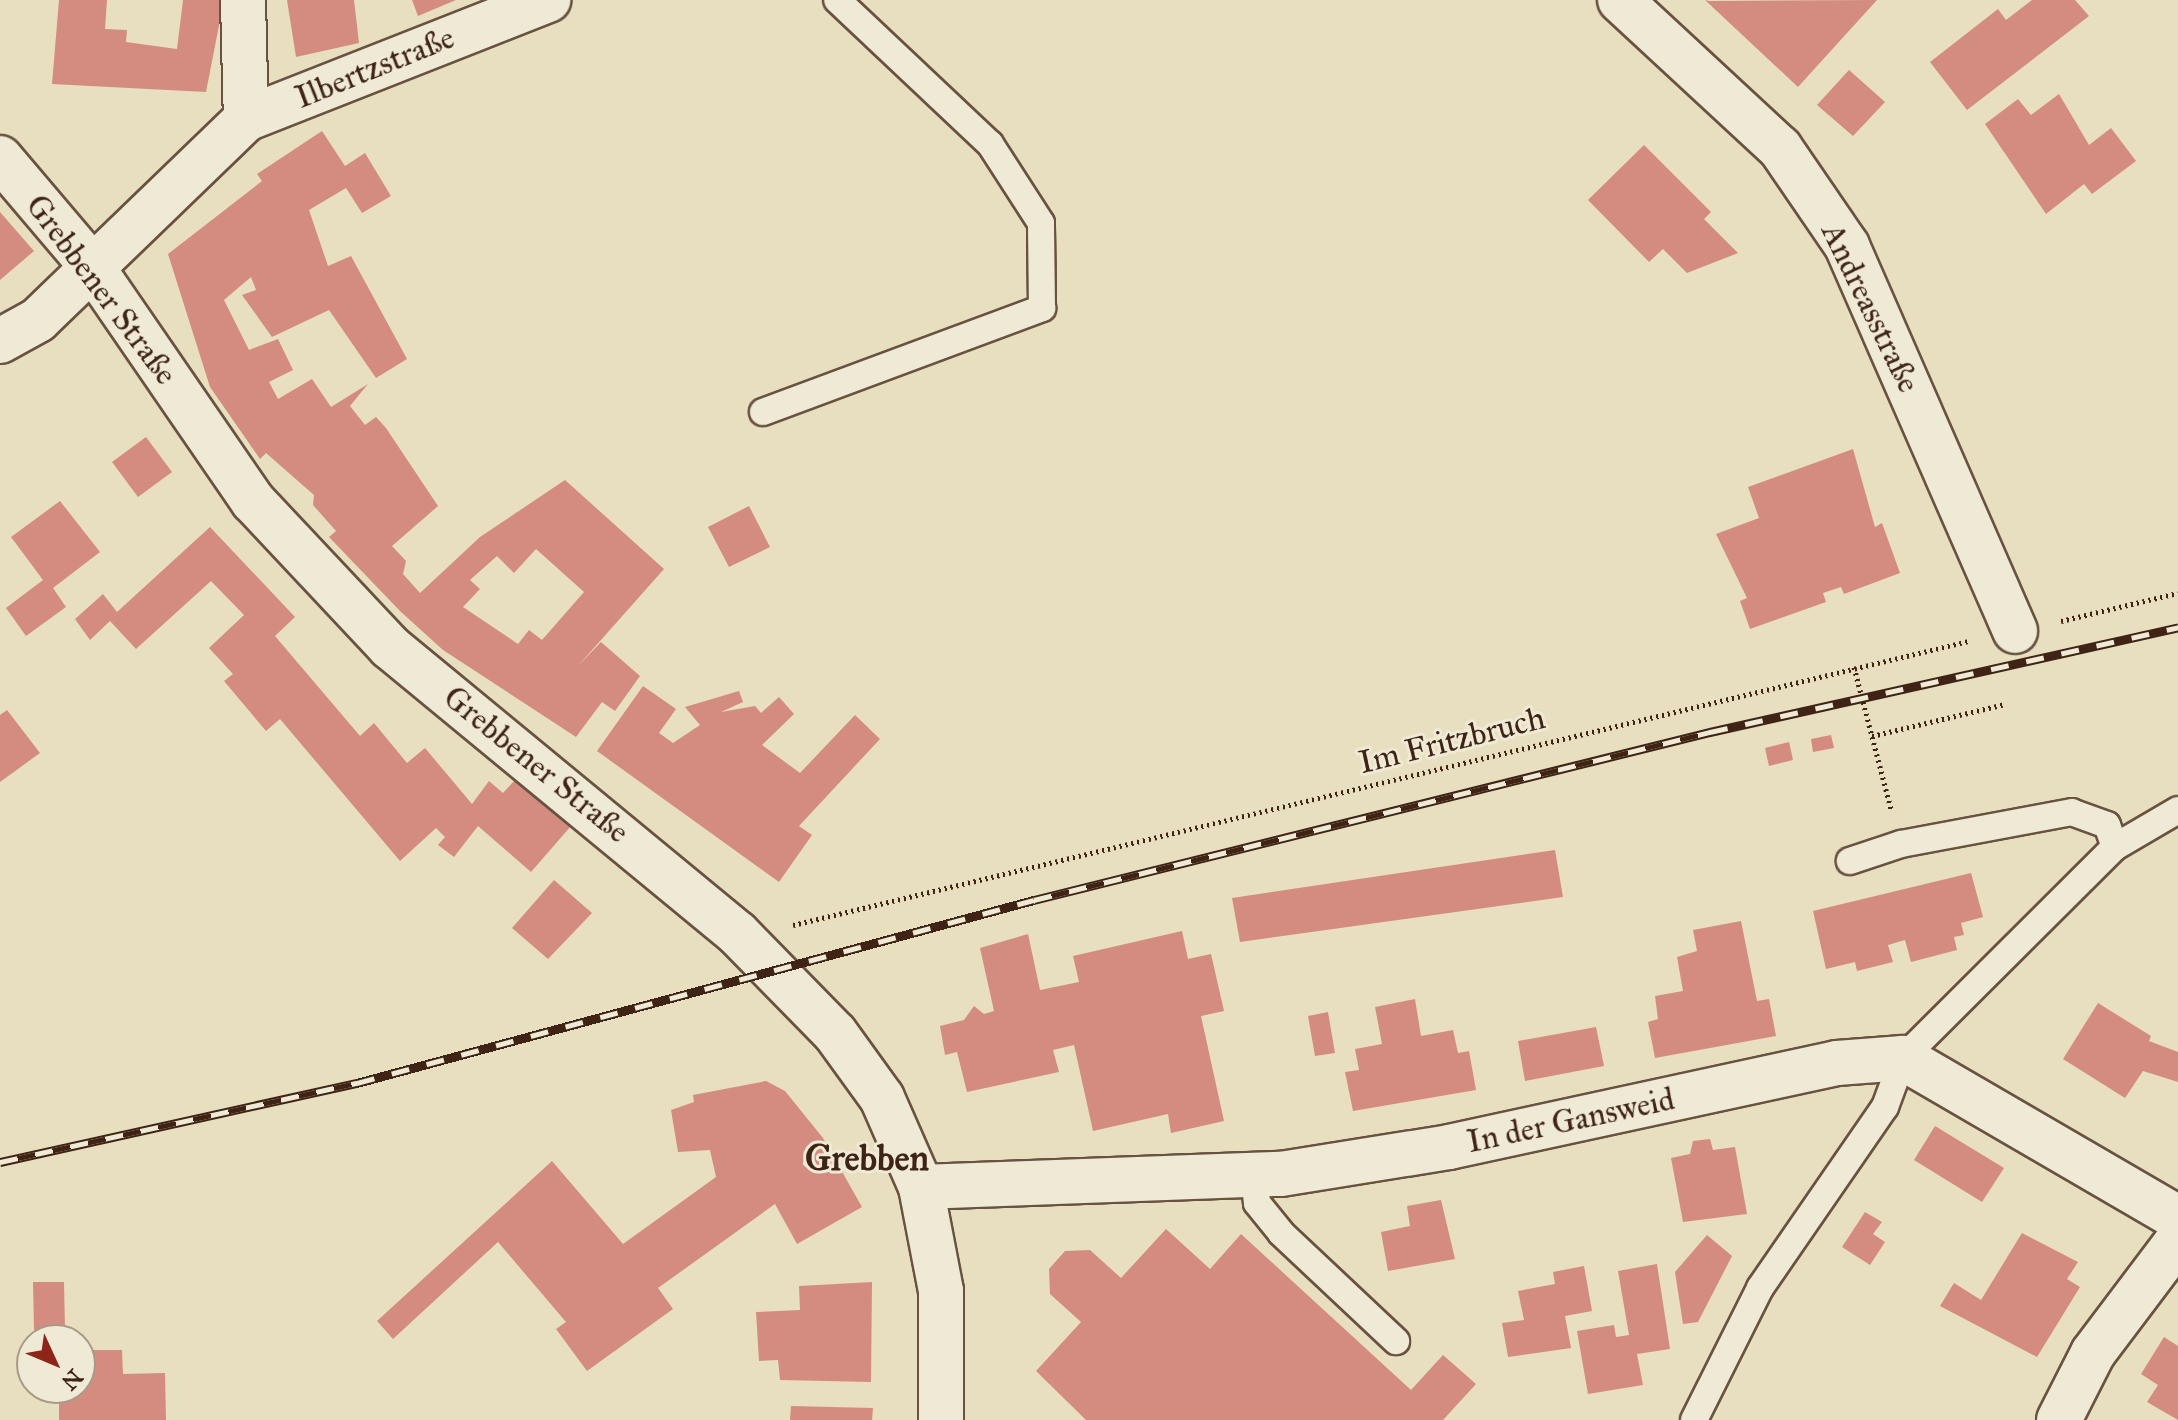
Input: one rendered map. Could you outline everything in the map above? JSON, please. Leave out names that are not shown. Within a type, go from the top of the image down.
[{"type":"street","points":[[0,341],[38,320],[90,264],[246,119],[243,0]]},
{"type":"street","name":"Ilbertzstraße","points":[[246,119],[548,0]]},
{"type":"street","name":"Andreasstraße","points":[[1620,0],[1780,148],[1847,246],[2015,631]]},
{"type":"street","name":"Grebbener Straße","points":[[0,158],[90,264],[253,501],[390,647],[737,933],[835,1033],[882,1098],[921,1187],[941,1291],[941,1420]]},
{"type":"street","points":[[1903,1058],[2178,1218]]},
{"type":"street","name":"In der Gansweid","points":[[921,1187],[1254,1175],[1449,1147],[1837,1063],[1903,1058]]},
{"type":"street","points":[[2059,1420],[2093,1353],[2178,1240]]},
{"type":"lane","points":[[763,412],[1042,308],[1041,223],[990,144],[837,0]]},
{"type":"lane","points":[[1694,1420],[1760,1288],[1885,1107],[1903,1058],[2115,847],[2178,810]]},
{"type":"lane","points":[[1850,861],[1901,844],[2072,812],[2107,825],[2115,847]]},
{"type":"lane","points":[[1254,1175],[1257,1203],[1281,1233],[1396,1341]]},
{"type":"path","name":"Im Fritzbruch","points":[[737,933],[832,919],[1854,667],[2178,593]]},
{"type":"path","points":[[1854,667],[1901,844]]},
{"type":"path","points":[[1872,736],[2005,704]]},
{"type":"building","points":[[59,0],[107,0],[105,29],[127,30],[126,42],[177,49],[183,0],[224,0],[206,92],[52,84]]},
{"type":"building","points":[[287,0],[354,0],[359,43],[296,57]]},
{"type":"building","points":[[412,0],[456,0],[418,16]]},
{"type":"building","points":[[1705,0],[1709,1],[1877,0],[1798,87]]},
{"type":"building","points":[[2032,0],[2075,0],[2089,16],[1967,110],[1930,62],[1998,9],[2006,20]]},
{"type":"building","points":[[1849,70],[1885,102],[1853,136],[1817,105]]},
{"type":"building","points":[[2059,94],[2089,145],[2111,128],[2136,161],[2092,194],[2084,184],[2046,214],[1985,124],[2018,99],[2031,115]]},
{"type":"building","points":[[322,131],[345,166],[365,153],[391,196],[362,213],[346,188],[309,210],[328,266],[351,256],[407,359],[376,378],[329,310],[272,337],[242,295],[256,290],[251,277],[224,300],[249,350],[278,339],[293,370],[269,382],[278,399],[312,379],[331,407],[368,384],[350,406],[365,425],[376,417],[386,428],[438,506],[392,546],[406,561],[403,574],[420,593],[480,537],[565,480],[664,569],[577,667],[601,642],[640,676],[615,711],[602,702],[576,737],[443,650],[400,611],[329,537],[336,531],[313,505],[314,495],[266,453],[260,459],[210,387],[168,254],[262,181],[257,174]],"holes":[[[536,549],[584,592],[542,640],[529,630],[518,644],[463,607],[480,589],[470,580],[497,556],[514,573]]]},
{"type":"building","points":[[1644,145],[1711,212],[1704,219],[1738,253],[1687,273],[1663,249],[1649,262],[1588,200]]},
{"type":"building","points":[[0,212],[34,251],[0,280]]},
{"type":"building","points":[[146,437],[172,472],[138,497],[112,462]]},
{"type":"building","points":[[1853,449],[1875,527],[1882,523],[1900,573],[1844,594],[1841,587],[1823,593],[1826,602],[1750,629],[1740,601],[1747,598],[1716,534],[1759,518],[1748,487]]},
{"type":"building","points":[[60,501],[100,552],[53,588],[66,607],[26,636],[6,608],[43,580],[11,537]]},
{"type":"building","points":[[749,506],[770,547],[729,567],[708,527]]},
{"type":"building","points":[[210,527],[295,617],[275,636],[360,736],[374,723],[407,763],[425,748],[472,804],[489,781],[503,793],[516,779],[571,826],[531,872],[478,826],[454,857],[438,845],[445,837],[436,828],[400,861],[280,719],[266,731],[224,681],[233,674],[209,648],[244,615],[211,581],[136,649],[110,621],[90,640],[75,619],[103,594],[117,612]]},
{"type":"building","points":[[643,686],[676,709],[659,733],[673,743],[700,725],[685,707],[739,691],[743,702],[721,712],[755,706],[761,713],[779,697],[794,714],[762,745],[800,773],[855,715],[880,739],[799,826],[812,835],[779,882],[597,751]]},
{"type":"building","points":[[7,710],[40,753],[0,782],[0,715]]},
{"type":"building","points":[[1831,735],[1834,748],[1813,752],[1811,739]]},
{"type":"building","points":[[1789,742],[1793,760],[1769,766],[1765,748]]},
{"type":"building","points":[[1555,850],[1563,897],[1240,942],[1232,898]]},
{"type":"building","points":[[1971,873],[1983,917],[1961,923],[1964,935],[1954,937],[1957,950],[1911,962],[1905,940],[1888,945],[1893,962],[1857,971],[1855,962],[1826,969],[1813,911]]},
{"type":"building","points":[[554,880],[592,913],[548,959],[512,928]]},
{"type":"building","points":[[1741,921],[1757,1001],[1769,999],[1776,1036],[1655,1058],[1648,1022],[1658,1019],[1655,996],[1683,991],[1677,957],[1697,951],[1693,930]]},
{"type":"building","points":[[1182,931],[1188,959],[1211,954],[1224,1011],[1201,1016],[1224,1121],[1171,1133],[1168,1114],[1093,1131],[1074,1045],[1053,1050],[1059,1072],[967,1092],[957,1052],[945,1055],[940,1026],[964,1020],[974,1006],[984,1014],[994,1011],[980,948],[1028,934],[1040,990],[1079,982],[1073,956]]},
{"type":"building","points":[[1415,999],[1421,1036],[1453,1030],[1458,1053],[1469,1051],[1476,1090],[1353,1111],[1345,1072],[1359,1070],[1355,1049],[1382,1044],[1375,1007]]},
{"type":"building","points":[[2098,1003],[2151,1036],[2149,1041],[2178,1052],[2178,1082],[2143,1071],[2125,1098],[2063,1059]]},
{"type":"building","points":[[1328,1012],[1335,1053],[1315,1056],[1308,1016]]},
{"type":"building","points":[[1596,1027],[1604,1066],[1525,1081],[1518,1041]]},
{"type":"building","points":[[766,1081],[785,1091],[823,1138],[862,1207],[797,1244],[775,1204],[658,1288],[673,1309],[587,1371],[556,1329],[566,1322],[498,1242],[393,1339],[377,1321],[552,1161],[623,1244],[716,1177],[710,1150],[678,1152],[671,1110],[694,1102],[693,1095]]},
{"type":"building","points":[[1935,1126],[2004,1168],[1982,1202],[1914,1160]]},
{"type":"building","points":[[1710,1139],[1713,1150],[1735,1147],[1747,1214],[1683,1222],[1671,1158],[1690,1154],[1693,1141]]},
{"type":"building","points":[[1441,1200],[1455,1259],[1388,1271],[1381,1232],[1410,1226],[1407,1206]]},
{"type":"building","points":[[1865,1212],[1882,1222],[1873,1234],[1885,1242],[1870,1265],[1842,1247]]},
{"type":"building","points":[[1166,1229],[1210,1269],[1241,1234],[1411,1390],[1443,1355],[1476,1384],[1443,1420],[1086,1420],[1036,1371],[1081,1322],[1050,1294],[1049,1269],[1065,1251],[1090,1250],[1121,1278]]},
{"type":"building","points":[[2022,1233],[2078,1262],[2067,1279],[2080,1287],[2037,1357],[1940,1306],[1954,1283],[1981,1300]]},
{"type":"building","points":[[1707,1235],[1732,1256],[1698,1322],[1683,1324],[1675,1272]]},
{"type":"building","points":[[1657,1264],[1670,1349],[1637,1354],[1643,1385],[1588,1394],[1577,1331],[1614,1325],[1616,1337],[1629,1335],[1618,1271]]},
{"type":"building","points":[[1584,1266],[1592,1311],[1565,1316],[1571,1348],[1508,1357],[1502,1323],[1524,1320],[1518,1291],[1555,1284],[1553,1272]]},
{"type":"building","points":[[33,1282],[64,1282],[65,1324],[34,1324]]},
{"type":"building","points":[[872,1282],[871,1382],[780,1380],[778,1360],[759,1361],[756,1312],[800,1310],[799,1286]]},
{"type":"building","points":[[2164,1337],[2178,1346],[2178,1420],[2147,1402],[2158,1385],[2141,1374]]},
{"type":"building","points":[[96,1350],[122,1350],[123,1374],[165,1373],[166,1420],[59,1420],[59,1404],[96,1404]]},
{"type":"building","points":[[791,1406],[873,1408],[872,1420],[790,1420]]},
{"type":"railway","points":[[0,1162],[357,1083],[1034,900],[1710,732],[2178,627]]},
{"type":"district","name":"Grebben","points":[[867,1159]]}]
